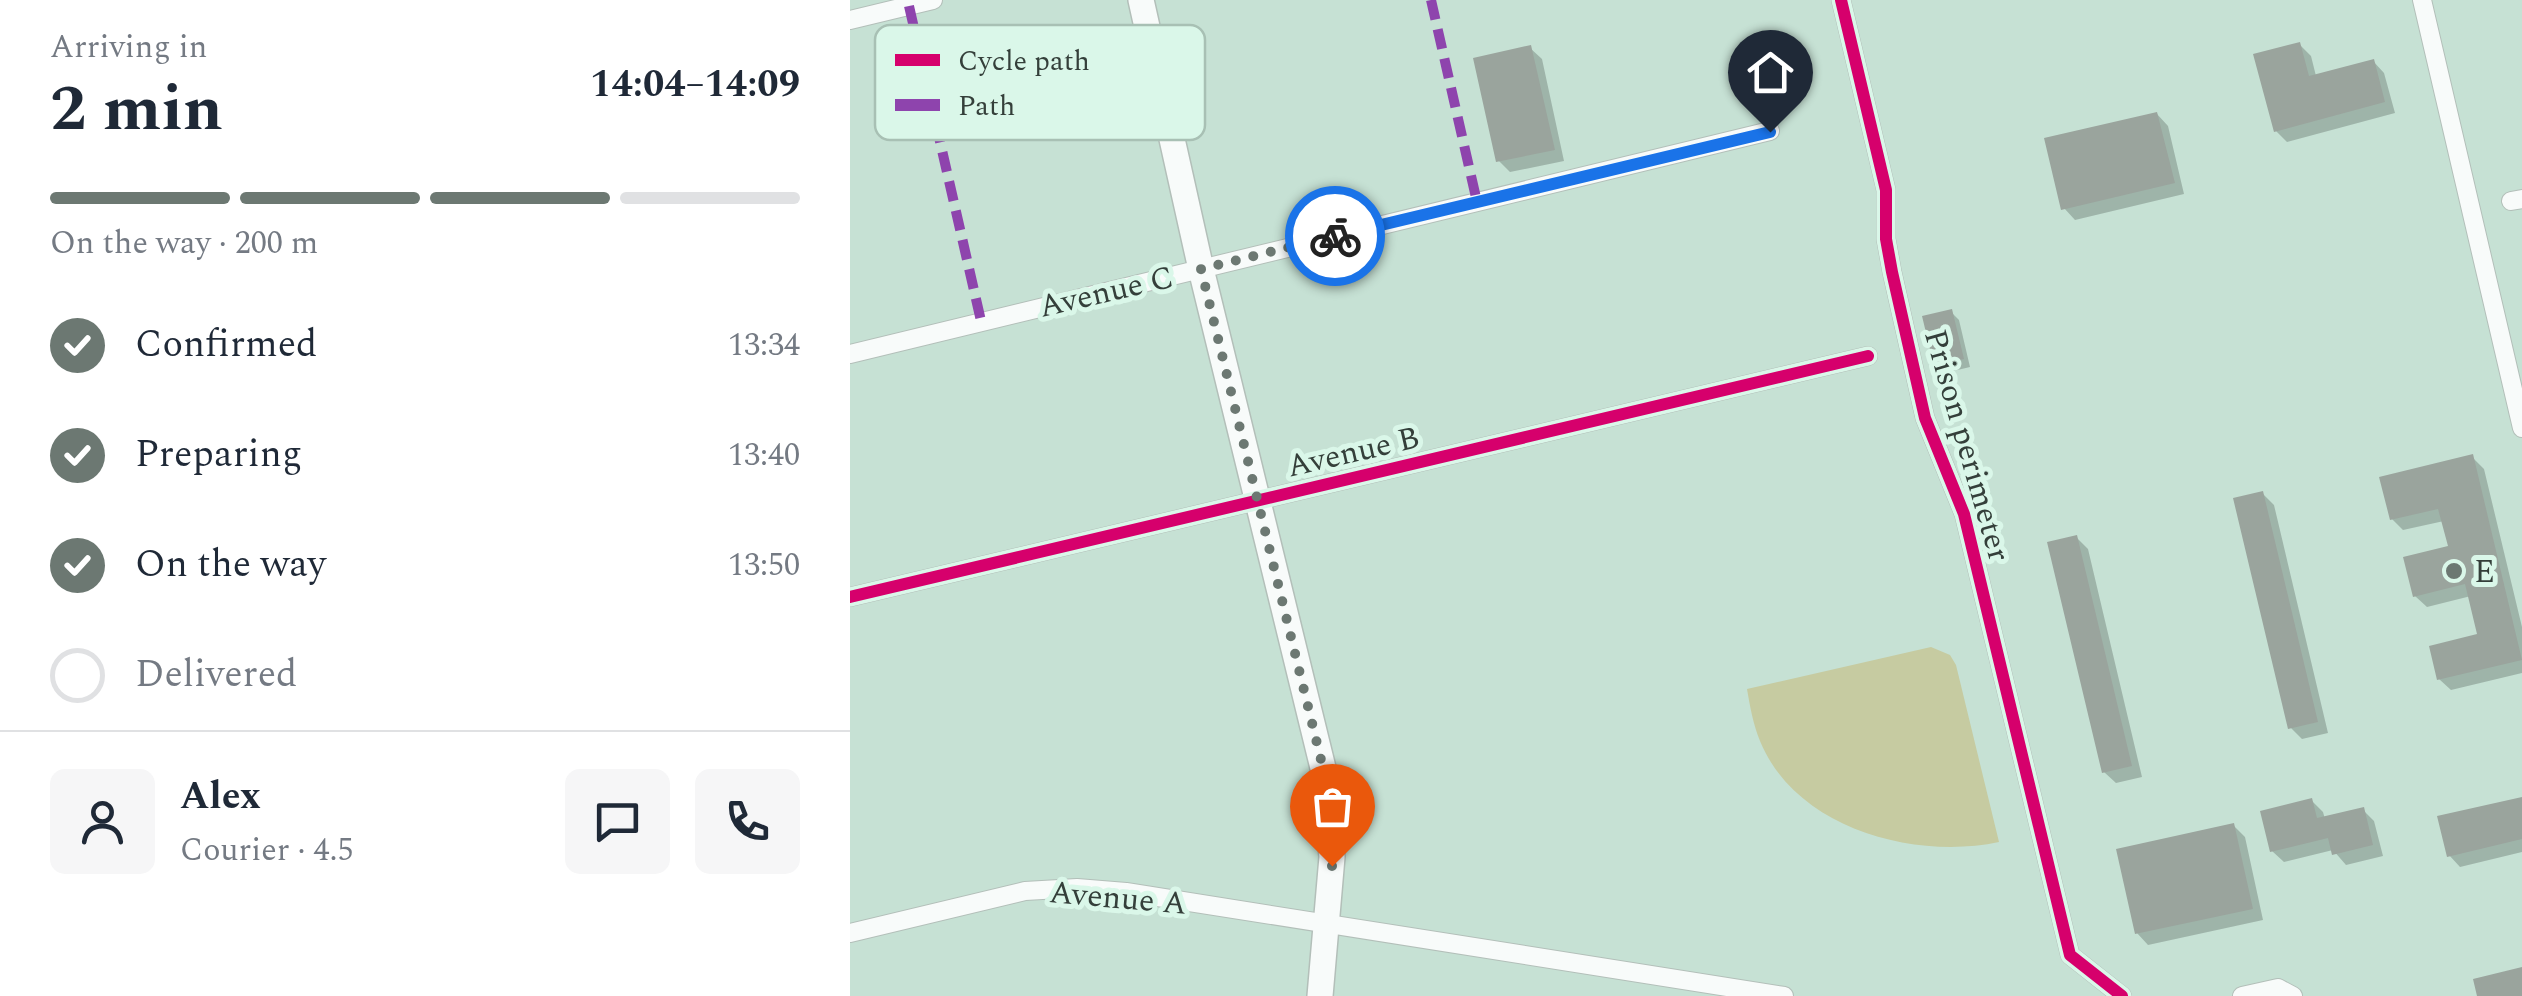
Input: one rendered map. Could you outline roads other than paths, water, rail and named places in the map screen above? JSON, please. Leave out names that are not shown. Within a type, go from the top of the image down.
[{"type":"street","points":[[850,20],[933,0]]},
{"type":"street","points":[[1141,0],[1147,25]]},
{"type":"street","name":"Prison perimeter","points":[[1841,0],[1886,190],[1886,239],[1926,418],[1964,514],[2070,955],[2122,996]]},
{"type":"street","points":[[2422,0],[2522,428]]},
{"type":"street","name":"Avenue C","points":[[850,354],[1770,132]]},
{"type":"street","points":[[1172,140],[1324,772],[1332,857],[1320,996]]},
{"type":"street","name":"Avenue B","points":[[850,597],[1868,356]]},
{"type":"street","name":"Avenue A","points":[[850,933],[1025,891],[1078,888],[1126,892],[1784,996]]},
{"type":"street","points":[[2242,996],[2278,988],[2292,996]]},
{"type":"place","name":"E","points":[[2454,571]]}]
